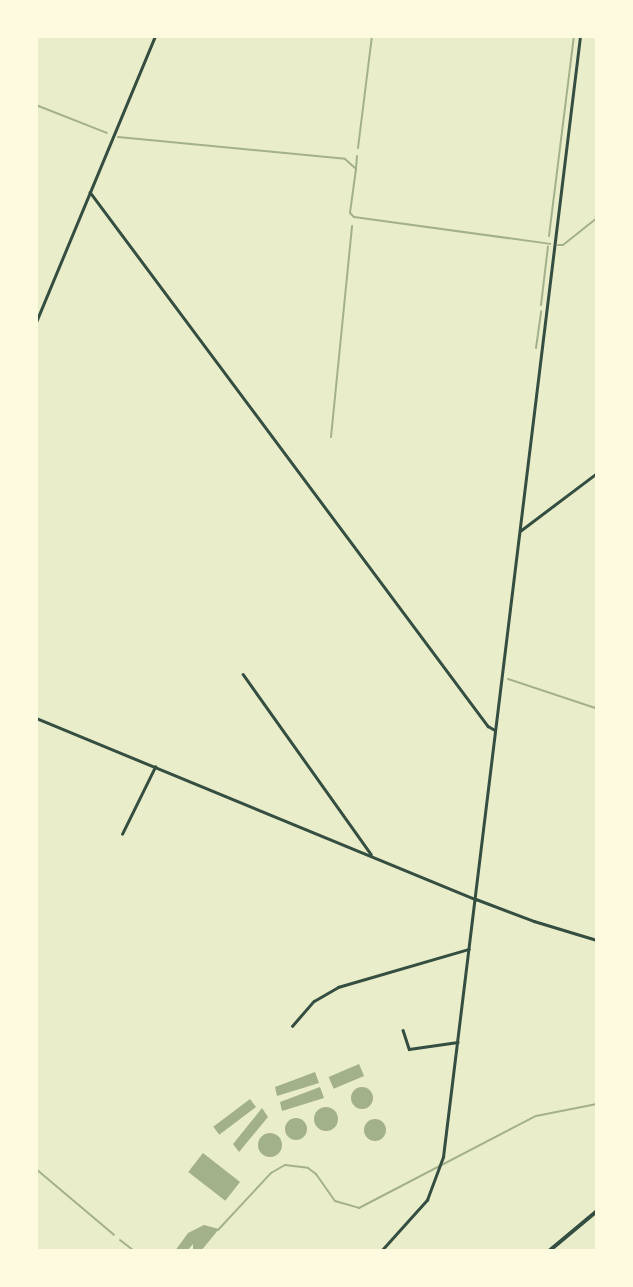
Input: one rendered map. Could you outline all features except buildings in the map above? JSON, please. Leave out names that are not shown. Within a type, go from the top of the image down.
[{"type":"main road","points":[[549,1251],[597,1210]]},
{"type":"street","points":[[36,322],[155,36]]},
{"type":"street","points":[[381,1251],[427,1200],[440,1171],[443,1157],[470,949],[580,36]]},
{"type":"street","points":[[90,192],[488,726],[495,730]]},
{"type":"street","points":[[520,530],[597,473]]},
{"type":"street","points":[[243,674],[372,856]]},
{"type":"street","points":[[36,718],[534,921],[597,940]]},
{"type":"street","points":[[122,834],[155,767]]},
{"type":"street","points":[[292,1026],[314,1001],[338,986],[470,949]]},
{"type":"street","points":[[403,1030],[409,1049],[445,1041],[458,1042]]},
{"type":"shaded area","points":[[359,1064],[364,1076],[334,1089],[329,1077]]},
{"type":"shaded area","points":[[315,1072],[319,1083],[277,1096],[275,1087]]},
{"type":"shaded area","points":[[320,1087],[324,1098],[282,1111],[280,1102]]},
{"type":"shaded area","points":[[362,1087],[370,1090],[373,1098],[370,1106],[362,1109],[354,1106],[351,1098],[354,1090]]},
{"type":"shaded area","points":[[250,1099],[256,1107],[219,1135],[213,1127]]},
{"type":"shaded area","points":[[326,1107],[335,1110],[338,1119],[335,1128],[326,1131],[317,1128],[314,1119],[317,1110]]},
{"type":"shaded area","points":[[262,1108],[268,1117],[239,1152],[233,1144]]},
{"type":"shaded area","points":[[296,1118],[304,1121],[307,1129],[304,1137],[296,1140],[288,1137],[285,1129],[288,1121]]},
{"type":"shaded area","points":[[375,1119],[383,1122],[386,1130],[383,1138],[375,1141],[367,1138],[364,1130],[367,1122]]},
{"type":"shaded area","points":[[270,1133],[279,1136],[282,1145],[279,1154],[270,1157],[261,1154],[258,1145],[261,1136]]},
{"type":"shaded area","points":[[203,1153],[240,1182],[225,1201],[188,1172]]},
{"type":"shaded area","points":[[204,1225],[219,1229],[201,1251],[193,1251],[193,1244],[187,1251],[175,1251],[188,1233]]},
{"type":"waterway","points":[[358,148],[372,36]]},
{"type":"waterway","points":[[549,236],[574,36]]},
{"type":"waterway","points":[[36,105],[107,133]]},
{"type":"waterway","points":[[118,137],[345,159],[356,169],[350,213],[354,217],[550,244]]},
{"type":"waterway","points":[[356,168],[357,156]]},
{"type":"waterway","points":[[558,245],[563,245],[597,218]]},
{"type":"waterway","points":[[331,437],[352,226]]},
{"type":"waterway","points":[[541,305],[548,246]]},
{"type":"waterway","points":[[536,348],[541,311]]},
{"type":"waterway","points":[[508,679],[595,708],[597,704]]},
{"type":"waterway","points":[[218,1230],[271,1173],[285,1165],[308,1168],[316,1174],[335,1201],[359,1208],[536,1116],[597,1104]]},
{"type":"waterway","points":[[36,1169],[114,1235]]},
{"type":"waterway","points":[[120,1240],[134,1251]]}]
